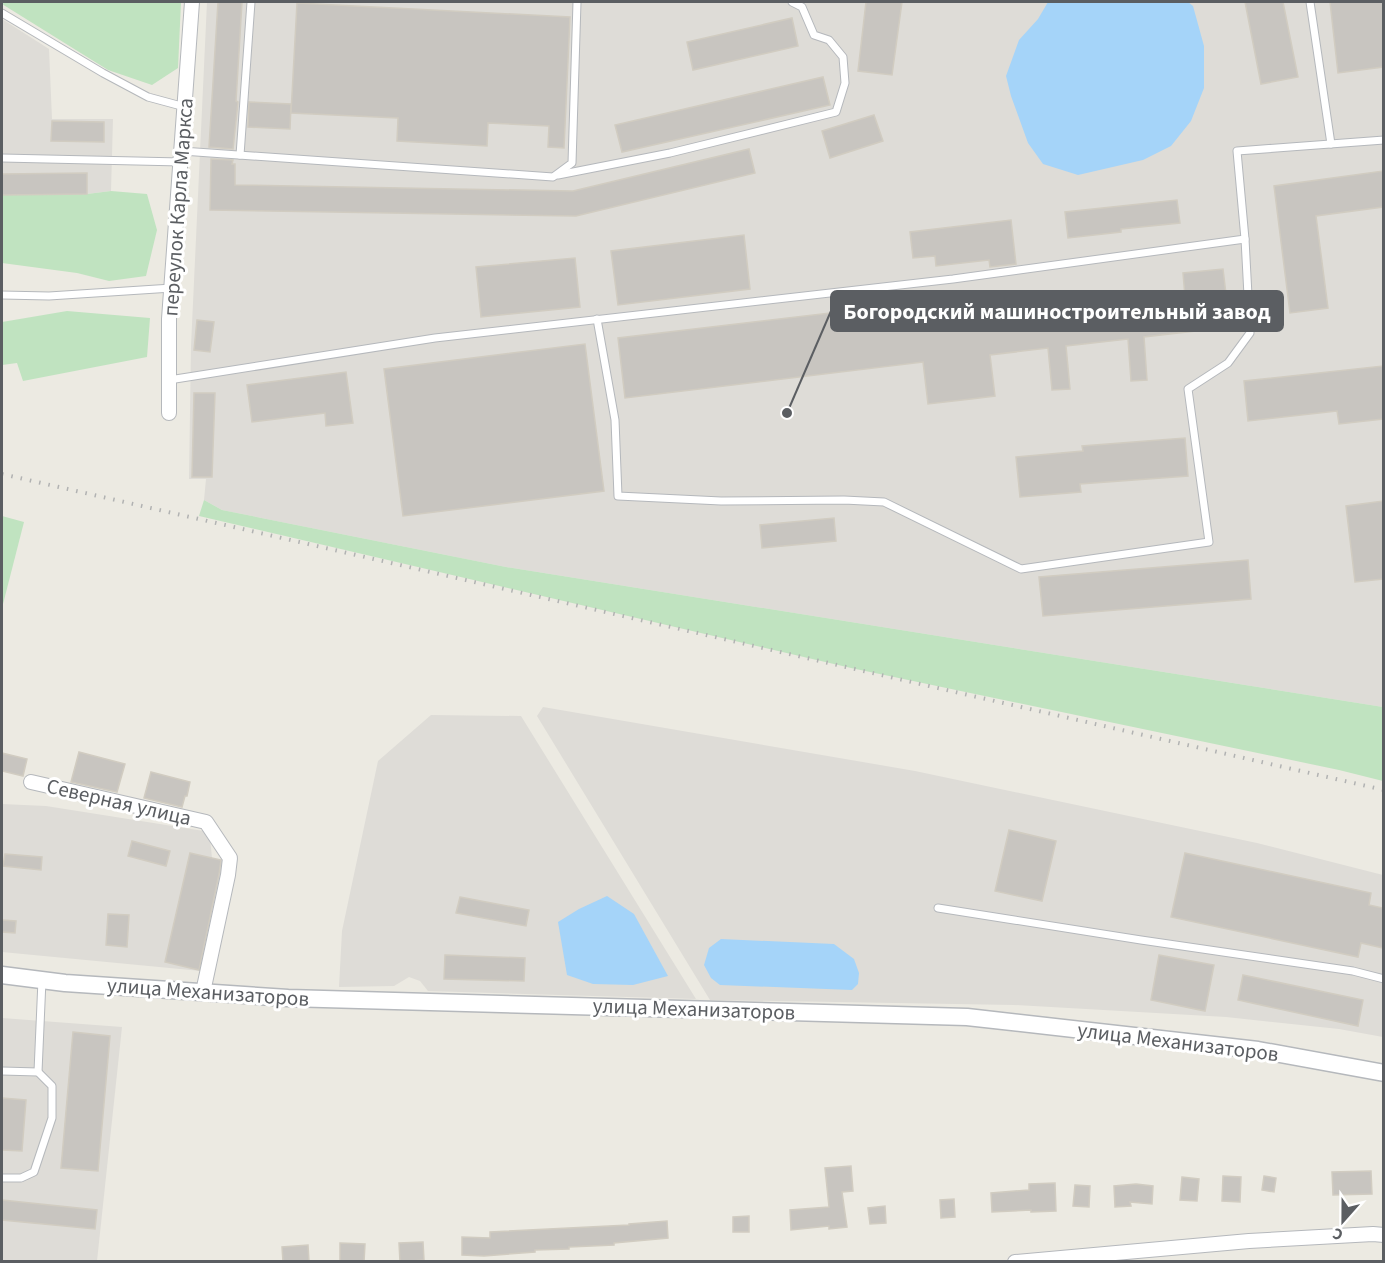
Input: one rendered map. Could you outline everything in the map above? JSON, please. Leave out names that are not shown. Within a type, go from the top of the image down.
[{"type":"street","name":"переулок Карла Маркса","points":[[169,413],[170,319],[192,2]]},
{"type":"street","name":"Северная улица","points":[[31,782],[206,822],[230,858],[203,993]]},
{"type":"street","name":"улица Механизаторов","points":[[2,975],[65,983],[312,999],[967,1017],[1258,1050],[1383,1073]]},
{"type":"street","points":[[1015,1262],[1250,1241],[1372,1234],[1383,1236]]},
{"type":"lane","points":[[240,155],[251,2]]},
{"type":"lane","points":[[553,177],[572,164],[577,2]]},
{"type":"lane","points":[[2,158],[240,155],[553,177],[670,153],[836,112],[845,83],[843,57],[829,40],[814,35],[802,7],[792,2]]},
{"type":"lane","points":[[1310,2],[1330,144]]},
{"type":"lane","points":[[2,13],[148,97],[185,107]]},
{"type":"lane","points":[[597,319],[615,420],[618,496],[721,501],[884,502],[1021,568],[1209,542],[1188,389],[1228,363],[1250,333],[1237,151],[1383,140]]},
{"type":"lane","points":[[169,380],[435,338],[953,279],[1245,239]]},
{"type":"lane","points":[[2,295],[49,296],[172,288]]},
{"type":"lane","points":[[938,908],[1353,971],[1383,979]]},
{"type":"lane","points":[[38,1072],[42,980]]},
{"type":"lane","points":[[2,1071],[38,1072],[52,1086],[52,1118],[34,1172],[21,1178],[2,1178]]},
{"type":"shaded area","points":[[207,2],[1383,2],[1383,707],[506,567],[222,510],[204,500],[206,479],[189,479],[191,346]]},
{"type":"shaded area","points":[[2,19],[49,49],[52,119],[113,119],[111,191],[87,194],[2,195]]},
{"type":"shaded area","points":[[543,707],[915,771],[1257,843],[1383,875],[1383,1037],[1339,1029],[1226,1017],[1014,1005],[710,1000],[537,716]]},
{"type":"shaded area","points":[[431,715],[521,716],[696,999],[428,991],[420,981],[409,977],[394,986],[339,987],[342,931],[378,761]]},
{"type":"shaded area","points":[[2,804],[46,806],[204,831],[210,838],[212,858],[226,862],[201,971],[2,952]]},
{"type":"shaded area","points":[[2,1018],[122,1027],[97,1261],[2,1261]]},
{"type":"green space","points":[[2,2],[181,2],[178,68],[152,85],[108,70]]},
{"type":"green space","points":[[111,191],[147,194],[157,230],[146,276],[109,281],[77,273],[2,263],[2,195],[87,194]]},
{"type":"green space","points":[[67,311],[150,318],[147,357],[23,381],[17,363],[2,365],[2,322]]},
{"type":"green space","points":[[204,500],[222,510],[506,567],[1383,707],[1383,781],[851,668],[199,516]]},
{"type":"green space","points":[[2,516],[24,522],[2,608]]},
{"type":"water","points":[[1048,2],[1188,2],[1193,6],[1204,46],[1204,88],[1191,121],[1171,146],[1143,160],[1078,175],[1043,164],[1028,143],[1006,76],[1019,40],[1038,19]]},
{"type":"water","points":[[607,896],[634,914],[668,976],[633,985],[593,984],[567,975],[558,922]]},
{"type":"water","points":[[721,939],[834,944],[854,959],[859,973],[858,984],[852,990],[720,985],[711,978],[704,965],[709,948]]},
{"type":"building","points":[[218,2],[242,2],[236,101],[238,102],[233,149],[209,147]]},
{"type":"building","points":[[866,2],[902,2],[892,75],[858,71]]},
{"type":"building","points":[[1245,2],[1283,2],[1298,77],[1261,84]]},
{"type":"building","points":[[1330,2],[1383,2],[1383,67],[1338,73]]},
{"type":"building","points":[[297,3],[570,17],[564,148],[548,147],[549,126],[488,123],[487,146],[397,141],[398,118],[291,113]]},
{"type":"building","points":[[792,18],[798,46],[693,70],[687,42]]},
{"type":"building","points":[[823,77],[830,105],[622,152],[615,125]]},
{"type":"building","points":[[249,102],[291,104],[290,129],[248,127]]},
{"type":"building","points":[[874,115],[883,141],[830,158],[822,131]]},
{"type":"building","points":[[52,121],[104,122],[104,142],[51,141]]},
{"type":"building","points":[[749,149],[755,173],[576,216],[210,210],[211,159],[233,160],[235,185],[573,191]]},
{"type":"building","points":[[1383,171],[1383,207],[1316,216],[1328,308],[1290,313],[1274,186]]},
{"type":"building","points":[[87,173],[87,194],[2,195],[2,174]]},
{"type":"building","points":[[1177,200],[1180,223],[1121,229],[1121,232],[1068,238],[1065,212]]},
{"type":"building","points":[[1011,220],[1016,264],[990,267],[989,260],[936,266],[935,256],[913,258],[910,232]]},
{"type":"building","points":[[744,235],[750,289],[618,305],[611,251]]},
{"type":"building","points":[[575,258],[580,307],[481,317],[476,267]]},
{"type":"building","points":[[1223,269],[1230,327],[1144,337],[1147,380],[1131,381],[1128,339],[1066,346],[1070,389],[1052,390],[1048,348],[990,355],[995,396],[971,399],[928,404],[923,362],[625,398],[618,338],[958,298],[961,323],[1185,297],[1183,273]]},
{"type":"building","points":[[197,320],[214,322],[210,352],[194,350]]},
{"type":"building","points":[[585,344],[604,491],[403,516],[384,369]]},
{"type":"building","points":[[1383,366],[1383,419],[1339,424],[1337,411],[1248,421],[1244,381]]},
{"type":"building","points":[[346,372],[353,423],[326,426],[325,413],[252,422],[247,385]]},
{"type":"building","points":[[194,393],[215,393],[212,477],[192,477]]},
{"type":"building","points":[[1185,438],[1188,476],[1080,484],[1081,492],[1020,497],[1016,457],[1083,451],[1082,446]]},
{"type":"building","points":[[1383,501],[1383,579],[1355,582],[1346,506]]},
{"type":"building","points":[[834,518],[836,541],[762,548],[760,525]]},
{"type":"building","points":[[1248,560],[1251,599],[1043,616],[1039,577]]},
{"type":"building","points":[[79,752],[125,764],[117,792],[71,782]]},
{"type":"building","points":[[2,753],[27,759],[23,776],[2,771]]},
{"type":"building","points":[[151,772],[190,782],[182,807],[144,798]]},
{"type":"building","points":[[1009,830],[1056,841],[1042,901],[995,891]]},
{"type":"building","points":[[132,841],[170,851],[166,866],[128,856]]},
{"type":"building","points":[[190,853],[221,860],[199,970],[165,962]]},
{"type":"building","points":[[1185,853],[1371,893],[1369,905],[1383,908],[1383,948],[1361,943],[1358,957],[1171,917]]},
{"type":"building","points":[[5,854],[42,857],[41,870],[3,866]]},
{"type":"building","points":[[460,897],[529,910],[526,926],[456,913]]},
{"type":"building","points":[[108,914],[129,915],[127,947],[106,945]]},
{"type":"building","points":[[2,920],[16,921],[15,933],[2,932]]},
{"type":"building","points":[[445,955],[525,958],[524,981],[444,979]]},
{"type":"building","points":[[1159,955],[1214,965],[1205,1011],[1151,1000]]},
{"type":"building","points":[[1243,975],[1363,1000],[1358,1026],[1238,1000]]},
{"type":"building","points":[[73,1032],[110,1036],[98,1171],[61,1168]]},
{"type":"building","points":[[2,1098],[26,1100],[22,1151],[2,1150]]},
{"type":"building","points":[[851,1166],[853,1191],[842,1192],[847,1227],[829,1229],[829,1226],[791,1230],[790,1210],[829,1207],[825,1168]]},
{"type":"building","points":[[1371,1171],[1372,1194],[1333,1195],[1332,1172]]},
{"type":"building","points":[[1223,1176],[1241,1177],[1240,1202],[1222,1201]]},
{"type":"building","points":[[1264,1176],[1276,1178],[1274,1192],[1262,1190]]},
{"type":"building","points":[[1182,1177],[1199,1179],[1197,1201],[1180,1200]]},
{"type":"building","points":[[1055,1183],[1056,1211],[992,1212],[991,1193],[1029,1190],[1029,1184]]},
{"type":"building","points":[[1136,1184],[1153,1186],[1152,1204],[1130,1202],[1131,1206],[1115,1207],[1114,1186]]},
{"type":"building","points":[[1075,1185],[1090,1186],[1089,1207],[1073,1206]]},
{"type":"building","points":[[954,1199],[955,1217],[941,1218],[940,1200]]},
{"type":"building","points":[[2,1200],[97,1210],[95,1229],[2,1220]]},
{"type":"building","points":[[885,1206],[886,1223],[870,1224],[868,1208]]},
{"type":"building","points":[[749,1216],[749,1232],[733,1232],[733,1217]]},
{"type":"building","points":[[667,1221],[668,1238],[614,1243],[614,1245],[535,1250],[535,1252],[484,1256],[462,1255],[462,1237],[490,1238],[490,1232]]},
{"type":"building","points":[[423,1242],[424,1260],[400,1262],[399,1243]]},
{"type":"building","points":[[340,1243],[365,1244],[364,1262],[340,1262]]},
{"type":"building","points":[[308,1245],[309,1262],[283,1262],[282,1247]]},
{"type":"railway","points":[[2,474],[1384,790]]},
{"type":"place","name":"Богородский машиностроительный завод","points":[[787,413]]}]
